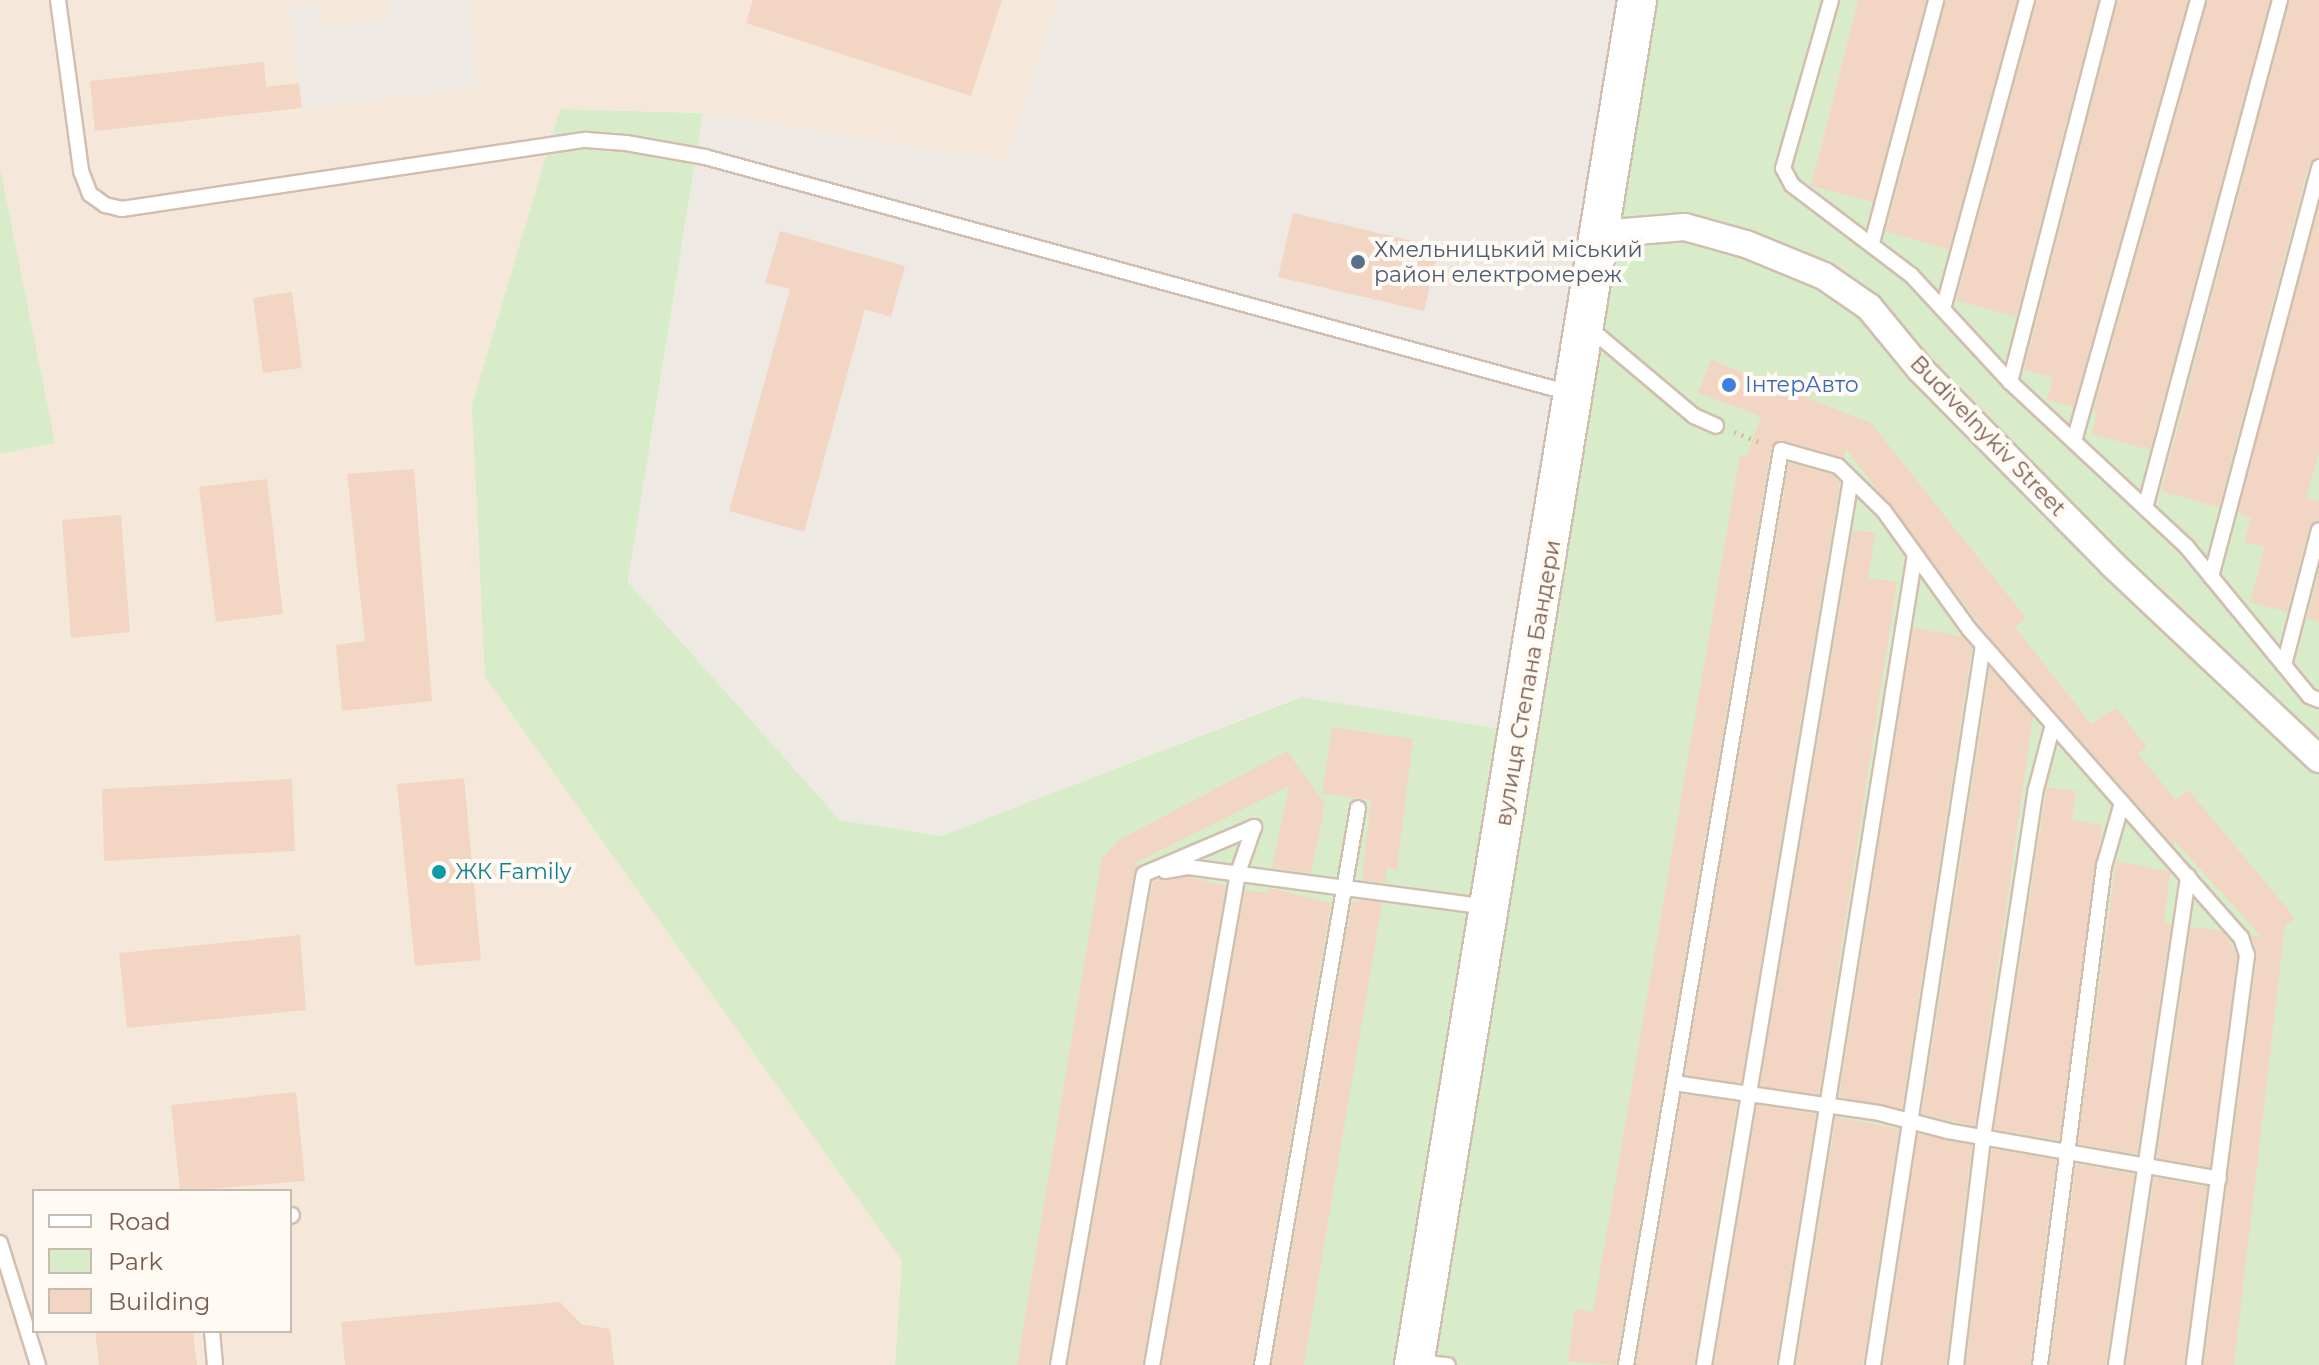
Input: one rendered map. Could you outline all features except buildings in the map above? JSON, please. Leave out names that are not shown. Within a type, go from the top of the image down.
[{"type":"main road","name":"вулиця Степана Бандери","points":[[1425,1364],[1490,907],[1576,395],[1637,0]]},
{"type":"street","name":"Budivelnykiv Street","points":[[1601,234],[1685,227],[1746,244],[1824,276],[1869,307],[1920,369],[2101,553],[2319,759]]},
{"type":"lane","points":[[58,0],[81,171],[90,194],[105,205],[122,209],[586,140],[626,143],[705,157],[1576,395]]},
{"type":"lane","points":[[1831,0],[1783,168],[1803,197],[1872,243],[1943,309],[2010,382],[2145,508],[2211,577],[2309,696],[2319,700]]},
{"type":"lane","points":[[1872,243],[1936,0]]},
{"type":"lane","points":[[1943,309],[2027,0]]},
{"type":"lane","points":[[2010,382],[2108,0]]},
{"type":"lane","points":[[2074,441],[2198,0]]},
{"type":"lane","points":[[2145,508],[2280,0]]},
{"type":"lane","points":[[2211,577],[2319,167]]},
{"type":"lane","points":[[1587,326],[1694,416],[1716,426]]},
{"type":"lane","points":[[1626,1365],[1781,450],[1838,466],[1884,511],[1983,645],[2241,937],[2247,955],[2194,1365]]},
{"type":"lane","points":[[1704,1365],[1851,479]]},
{"type":"lane","points":[[2284,665],[2319,530]]},
{"type":"lane","points":[[1786,1365],[1915,554]]},
{"type":"lane","points":[[1873,1365],[1983,645]]},
{"type":"lane","points":[[1956,1365],[1983,1138],[2036,789],[2053,724]]},
{"type":"lane","points":[[2040,1365],[2104,866],[2122,803]]},
{"type":"lane","points":[[1262,1365],[1358,808]]},
{"type":"lane","points":[[1144,874],[1254,827],[1238,873],[1152,1365]]},
{"type":"lane","points":[[1144,874],[1188,867],[1490,907]]},
{"type":"lane","points":[[1058,1365],[1144,874]]},
{"type":"lane","points":[[2116,1365],[2188,876]]},
{"type":"lane","points":[[1674,1083],[1829,1105],[1983,1138],[2219,1179]]},
{"type":"lane","points":[[0,1243],[38,1365]]},
{"type":"lane","points":[[212,1333],[215,1365]]},
{"type":"path","points":[[1716,426],[1781,450]]},
{"type":"shaded area","points":[[0,0],[1057,0],[1007,161],[703,113],[560,109],[485,677],[903,1262],[895,1365],[0,1365]]},
{"type":"shaded area","points":[[387,0],[468,0],[478,88],[302,108],[290,6],[317,3],[320,27],[389,19]]},
{"type":"shaded area","points":[[1057,0],[1628,0],[1514,731],[1300,697],[941,836],[840,820],[628,582],[703,113],[1007,161]]},
{"type":"green space","points":[[1650,0],[2319,0],[2319,1365],[1427,1365]]},
{"type":"green space","points":[[560,109],[703,113],[628,582],[840,820],[941,836],[1301,697],[1514,731],[1400,1365],[895,1365],[902,1261],[485,677],[472,405]]},
{"type":"green space","points":[[0,168],[55,443],[0,454]]},
{"type":"place","name":"Хмельницький міський район електромереж","points":[[1358,262]]},
{"type":"place","name":"ІнтерАвто","points":[[1729,385]]},
{"type":"place","name":"ЖК Family","points":[[439,872]]}]
